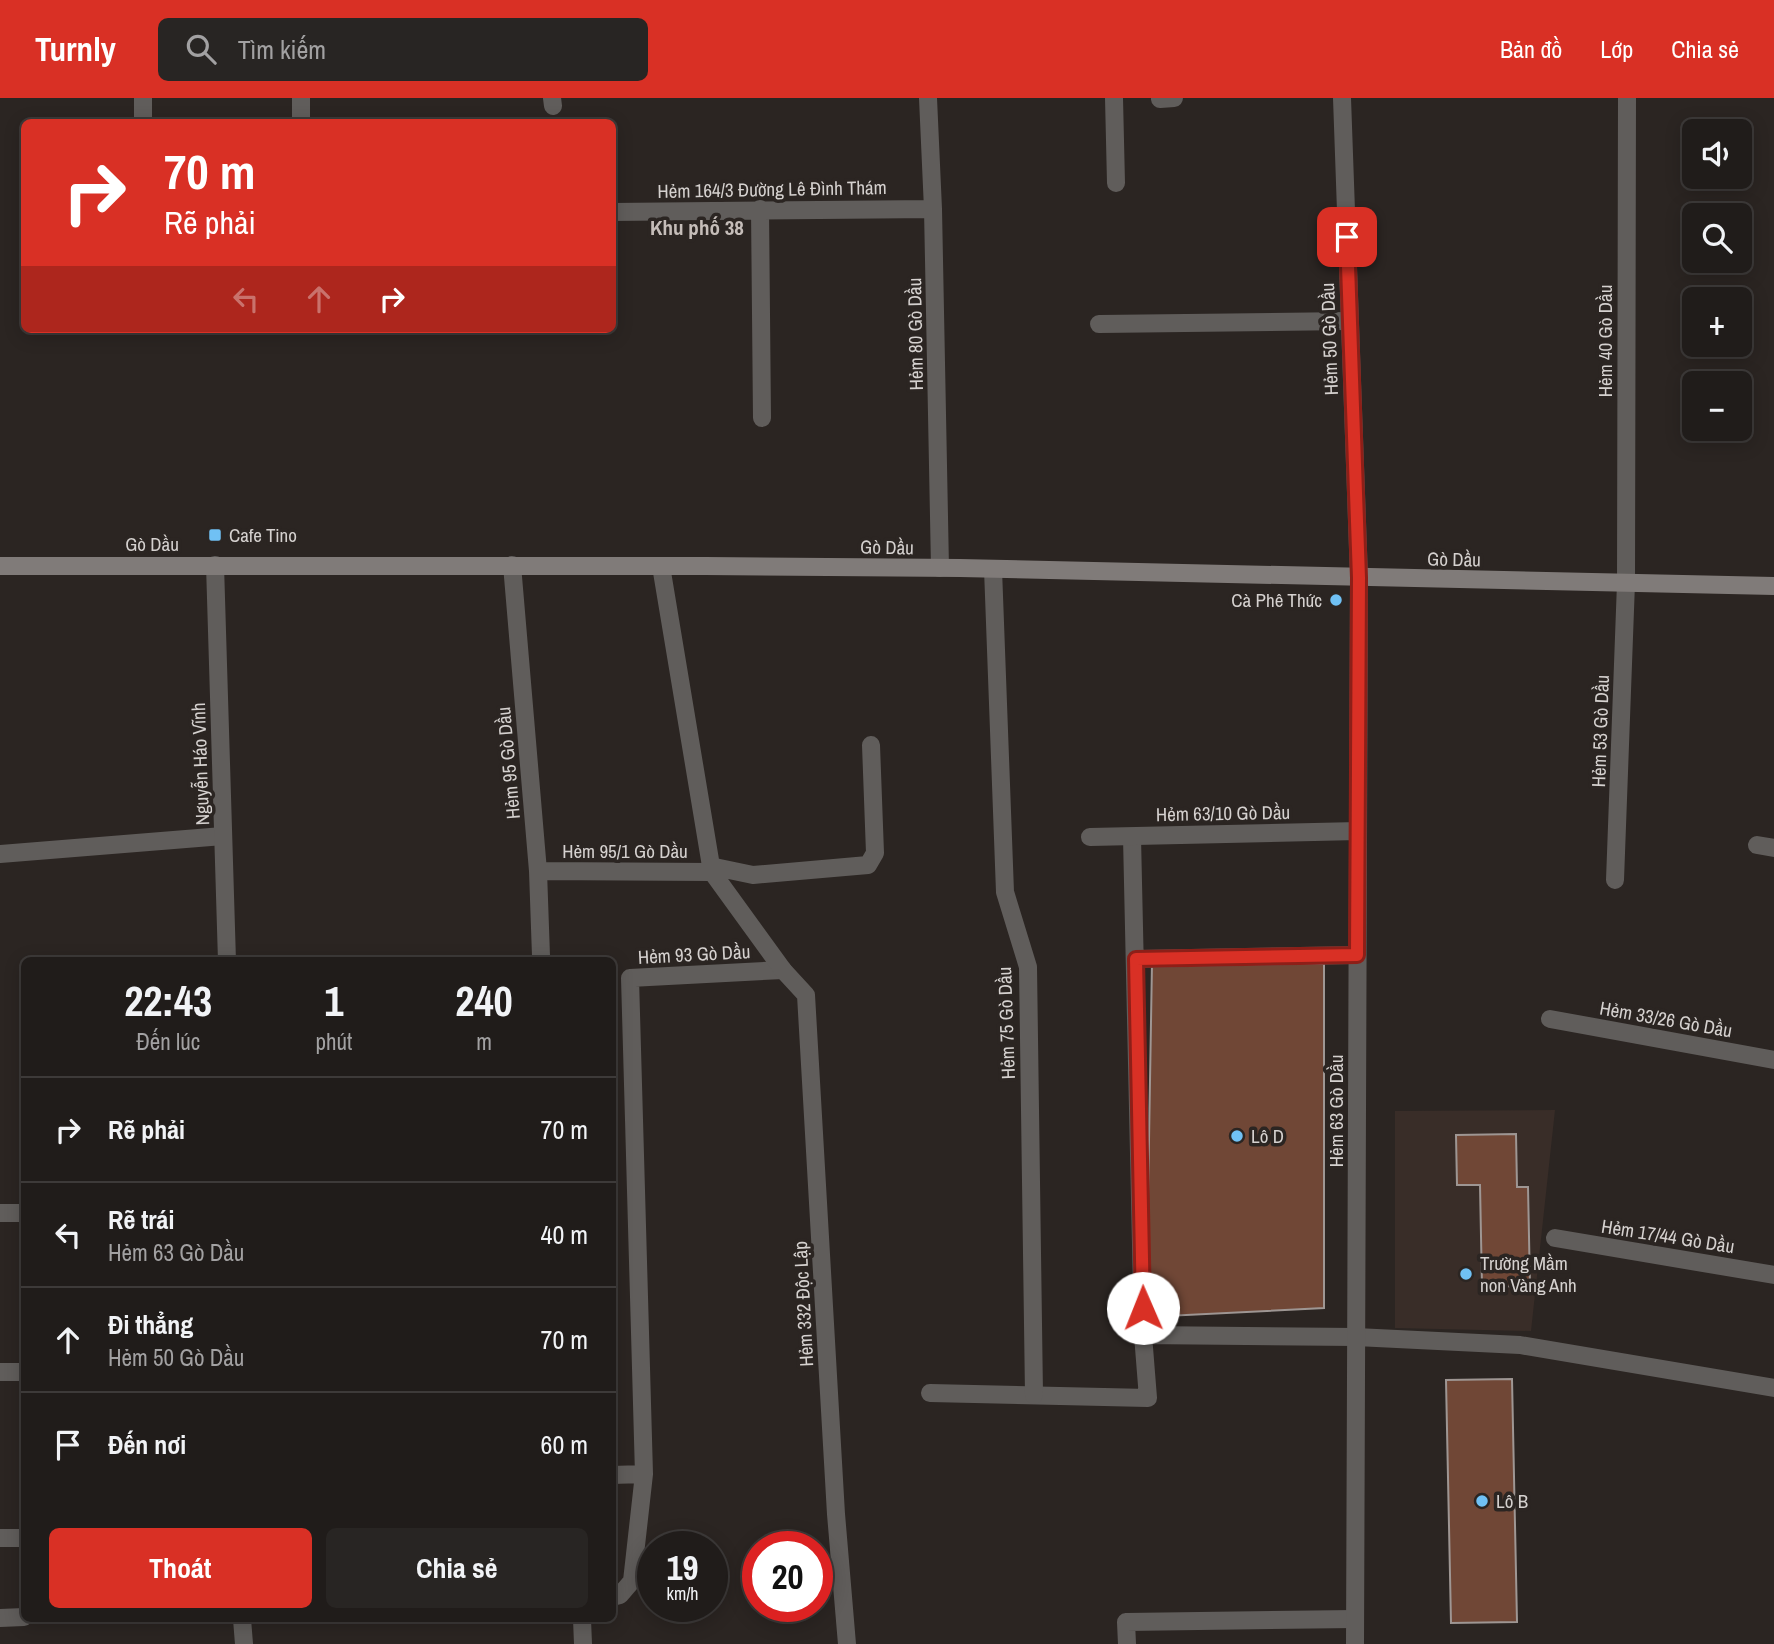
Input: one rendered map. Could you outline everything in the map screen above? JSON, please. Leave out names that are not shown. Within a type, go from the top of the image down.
[{"type":"street","points":[[143,98],[143,119]]},
{"type":"street","points":[[301,98],[301,119]]},
{"type":"street","name":"Hẻm 80 Gò Dầu","points":[[928,98],[933,209],[940,568]]},
{"type":"street","points":[[1114,98],[1116,183]]},
{"type":"street","points":[[1160,99],[1174,98]]},
{"type":"street","name":"Hẻm 50 Gò Dầu","points":[[1342,98],[1359,578]]},
{"type":"street","name":"Hẻm 40 Gò Dầu","points":[[1626,583],[1627,98]]},
{"type":"street","points":[[760,209],[762,418]]},
{"type":"street","name":"Hẻm 164/3 Đường Lê Đình Thám","points":[[616,212],[933,209]]},
{"type":"street","points":[[1099,324],[1350,321]]},
{"type":"street","name":"Gò Dầu","points":[[0,565],[940,568],[1774,586]]},
{"type":"street","name":"Nguyễn Háo Vĩnh","points":[[215,565],[226,957]]},
{"type":"street","name":"Hẻm 95 Gò Dầu","points":[[512,565],[538,871],[541,956]]},
{"type":"street","name":"Hẻm 93 Gò Dầu","points":[[661,566],[711,869],[783,970]]},
{"type":"street","name":"Hẻm 75 Gò Dầu","points":[[993,569],[1005,892],[1028,967],[1034,1395]]},
{"type":"street","name":"Hẻm 63 Gò Dầu","points":[[1355,1644],[1359,578]]},
{"type":"street","name":"Hẻm 53 Gò Dầu","points":[[1615,880],[1626,583]]},
{"type":"street","name":"Hẻm 95/1 Gò Dầu","points":[[538,871],[711,869],[754,876],[868,865],[875,853],[871,745]]},
{"type":"street","name":"Hẻm 63/10 Gò Dầu","points":[[1090,837],[1358,831]]},
{"type":"street","points":[[0,854],[223,836]]},
{"type":"street","points":[[930,1393],[1148,1398],[1143,1335],[1132,837]]},
{"type":"street","points":[[1136,959],[1357,955]]},
{"type":"street","name":"Hẻm 93 Gò Dầu","points":[[644,1474],[630,978],[783,970]]},
{"type":"street","name":"Hẻm 332 Độc Lập","points":[[783,970],[806,995],[836,1514],[847,1644]]},
{"type":"street","name":"Hẻm 33/26 Gò Dầu","points":[[1550,1019],[1774,1060]]},
{"type":"street","points":[[0,1213],[21,1213]]},
{"type":"street","name":"Hẻm 17/44 Gò Dầu","points":[[1555,1238],[1774,1275]]},
{"type":"street","points":[[1143,1335],[1356,1337],[1520,1345],[1774,1388]]},
{"type":"street","points":[[0,1373],[21,1372]]},
{"type":"street","points":[[616,1475],[644,1474],[632,1581],[616,1596]]},
{"type":"street","points":[[0,1538],[21,1538]]},
{"type":"street","points":[[0,1618],[21,1617]]},
{"type":"street","points":[[1127,1644],[1126,1622],[1355,1619]]},
{"type":"street","points":[[242,1622],[244,1644]]},
{"type":"street","points":[[582,1622],[583,1644]]},
{"type":"shaded area","name":"Trường Mầm non Vàng Anh","points":[[1555,1110],[1531,1331],[1395,1328],[1395,1111]]},
{"type":"building","name":"Lô D","points":[[1152,963],[1324,964],[1324,1308],[1146,1317]]},
{"type":"building","points":[[1516,1134],[1517,1187],[1528,1187],[1530,1286],[1482,1287],[1480,1185],[1457,1185],[1456,1135]]},
{"type":"building","name":"Lô B","points":[[1512,1379],[1517,1622],[1451,1623],[1446,1380]]},
{"type":"place","name":"Cafe Tino","points":[[215,535]]},
{"type":"place","name":"Cà Phê Thức","points":[[1336,600]]},
{"type":"place","name":"Lô D","points":[[1237,1136]]},
{"type":"place","name":"Trường Mầm non Vàng Anh","points":[[1466,1274]]},
{"type":"place","name":"Lô B","points":[[1482,1501]]},
{"type":"district","name":"Khu phố 38","points":[[697,228]]},
{"type":"route","points":[[1143,1308],[1136,959],[1357,955],[1359,578],[1347,237]]}]
